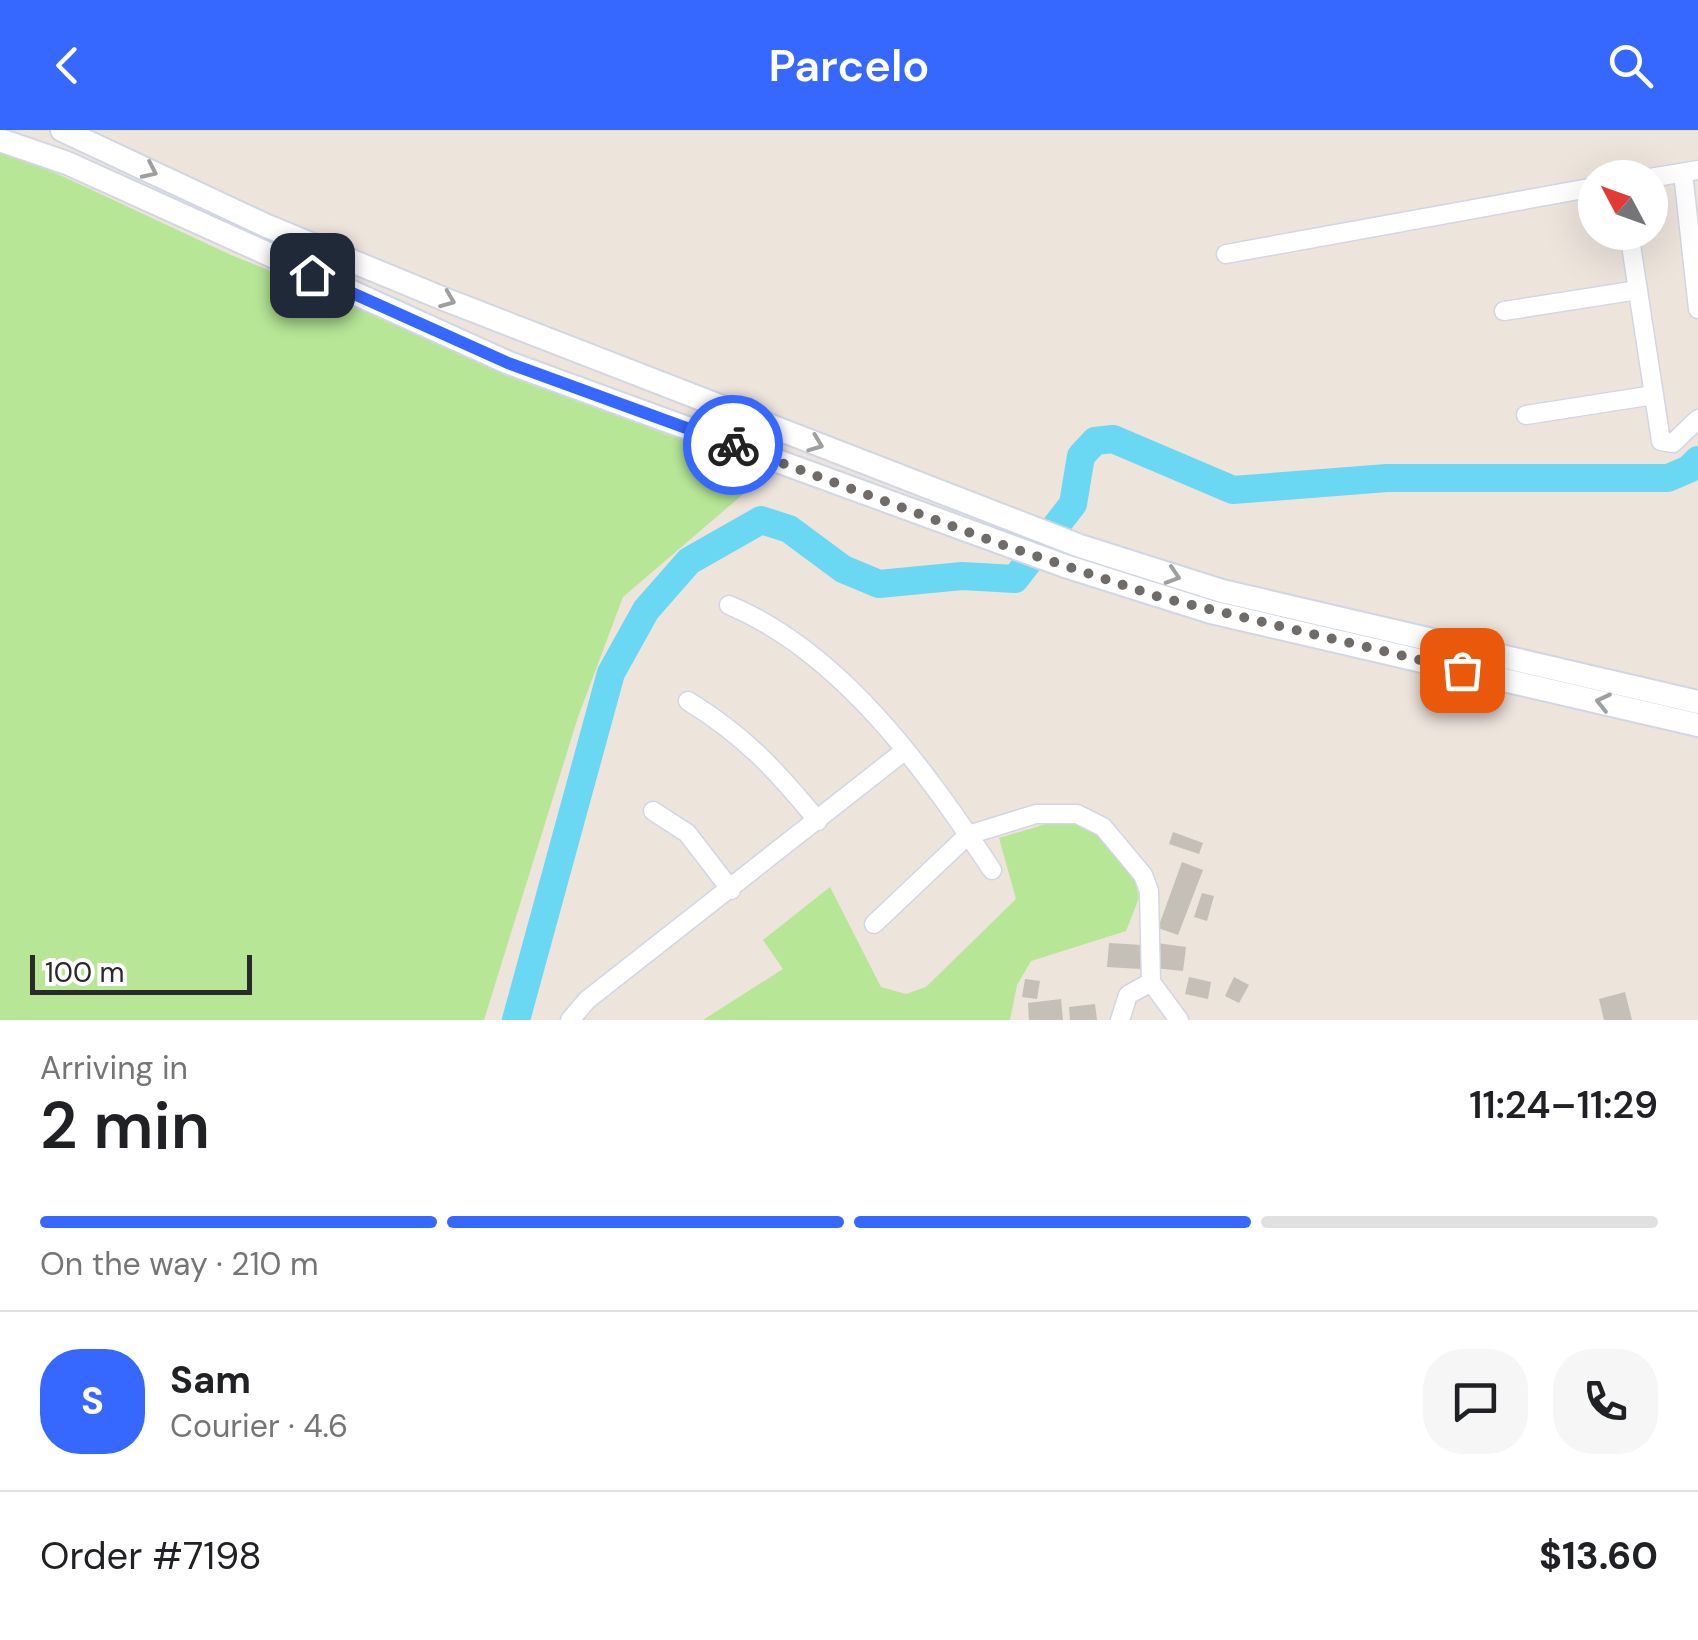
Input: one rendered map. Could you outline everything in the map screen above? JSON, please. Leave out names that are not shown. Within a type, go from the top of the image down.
[{"type":"street","points":[[62,130],[267,226],[1080,546],[1222,591],[1698,702]]},
{"type":"street","points":[[0,140],[67,163],[508,363],[1003,545],[1211,612],[1698,725]]},
{"type":"street","points":[[1691,172],[1698,309]]},
{"type":"street","points":[[1226,254],[1578,190]]},
{"type":"street","points":[[1632,250],[1660,440],[1666,445],[1674,443],[1698,419]]},
{"type":"street","points":[[1504,311],[1638,290]]},
{"type":"street","points":[[508,363],[518,328]]},
{"type":"street","points":[[1526,416],[1654,394]]},
{"type":"street","points":[[729,605],[762,619],[798,643],[844,684],[903,752],[992,870]]},
{"type":"street","points":[[688,702],[735,730],[764,756],[818,821]]},
{"type":"street","points":[[570,1020],[587,1000],[903,752]]},
{"type":"street","points":[[653,811],[687,832],[731,890]]},
{"type":"street","points":[[874,924],[968,834],[1036,814],[1077,814],[1102,828],[1143,875],[1149,891],[1151,982],[1180,1020]]},
{"type":"street","points":[[1120,1020],[1128,996],[1151,982]]},
{"type":"green space","points":[[0,147],[231,255],[769,472],[623,597],[578,717],[484,1020],[0,1020]]},
{"type":"green space","points":[[1056,821],[1080,823],[1096,834],[1134,876],[1139,898],[1126,931],[1031,961],[1017,985],[1010,1020],[703,1020],[783,969],[763,940],[830,887],[881,987],[906,994],[926,987],[1016,899],[999,838]]},
{"type":"building","points":[[1173,832],[1203,843],[1199,854],[1169,844]]},
{"type":"building","points":[[1182,862],[1203,870],[1178,935],[1158,928]]},
{"type":"building","points":[[1202,893],[1214,896],[1207,921],[1194,917]]},
{"type":"building","points":[[1109,943],[1143,945],[1141,969],[1107,967]]},
{"type":"building","points":[[1157,943],[1186,947],[1183,971],[1154,968]]},
{"type":"building","points":[[1189,977],[1211,982],[1208,999],[1185,994]]},
{"type":"building","points":[[1234,977],[1249,985],[1239,1003],[1225,996]]},
{"type":"building","points":[[1025,979],[1040,981],[1037,999],[1022,997]]},
{"type":"building","points":[[1625,992],[1632,1020],[1604,1020],[1599,999]]},
{"type":"building","points":[[1061,999],[1063,1020],[1029,1020],[1028,1003]]},
{"type":"building","points":[[1095,1004],[1097,1020],[1070,1020],[1069,1007]]},
{"type":"waterway","points":[[516,1020],[611,673],[646,610],[689,561],[761,520],[789,529],[843,569],[879,584],[962,576],[1015,579],[1073,504],[1081,456],[1095,441],[1113,439],[1233,490],[1387,478],[1668,478],[1689,469],[1698,460]]},
{"type":"way so far","points":[[733,445],[1003,545],[1159,597],[1462,670]]},
{"type":"route","points":[[312,275],[508,363],[733,445]]}]
